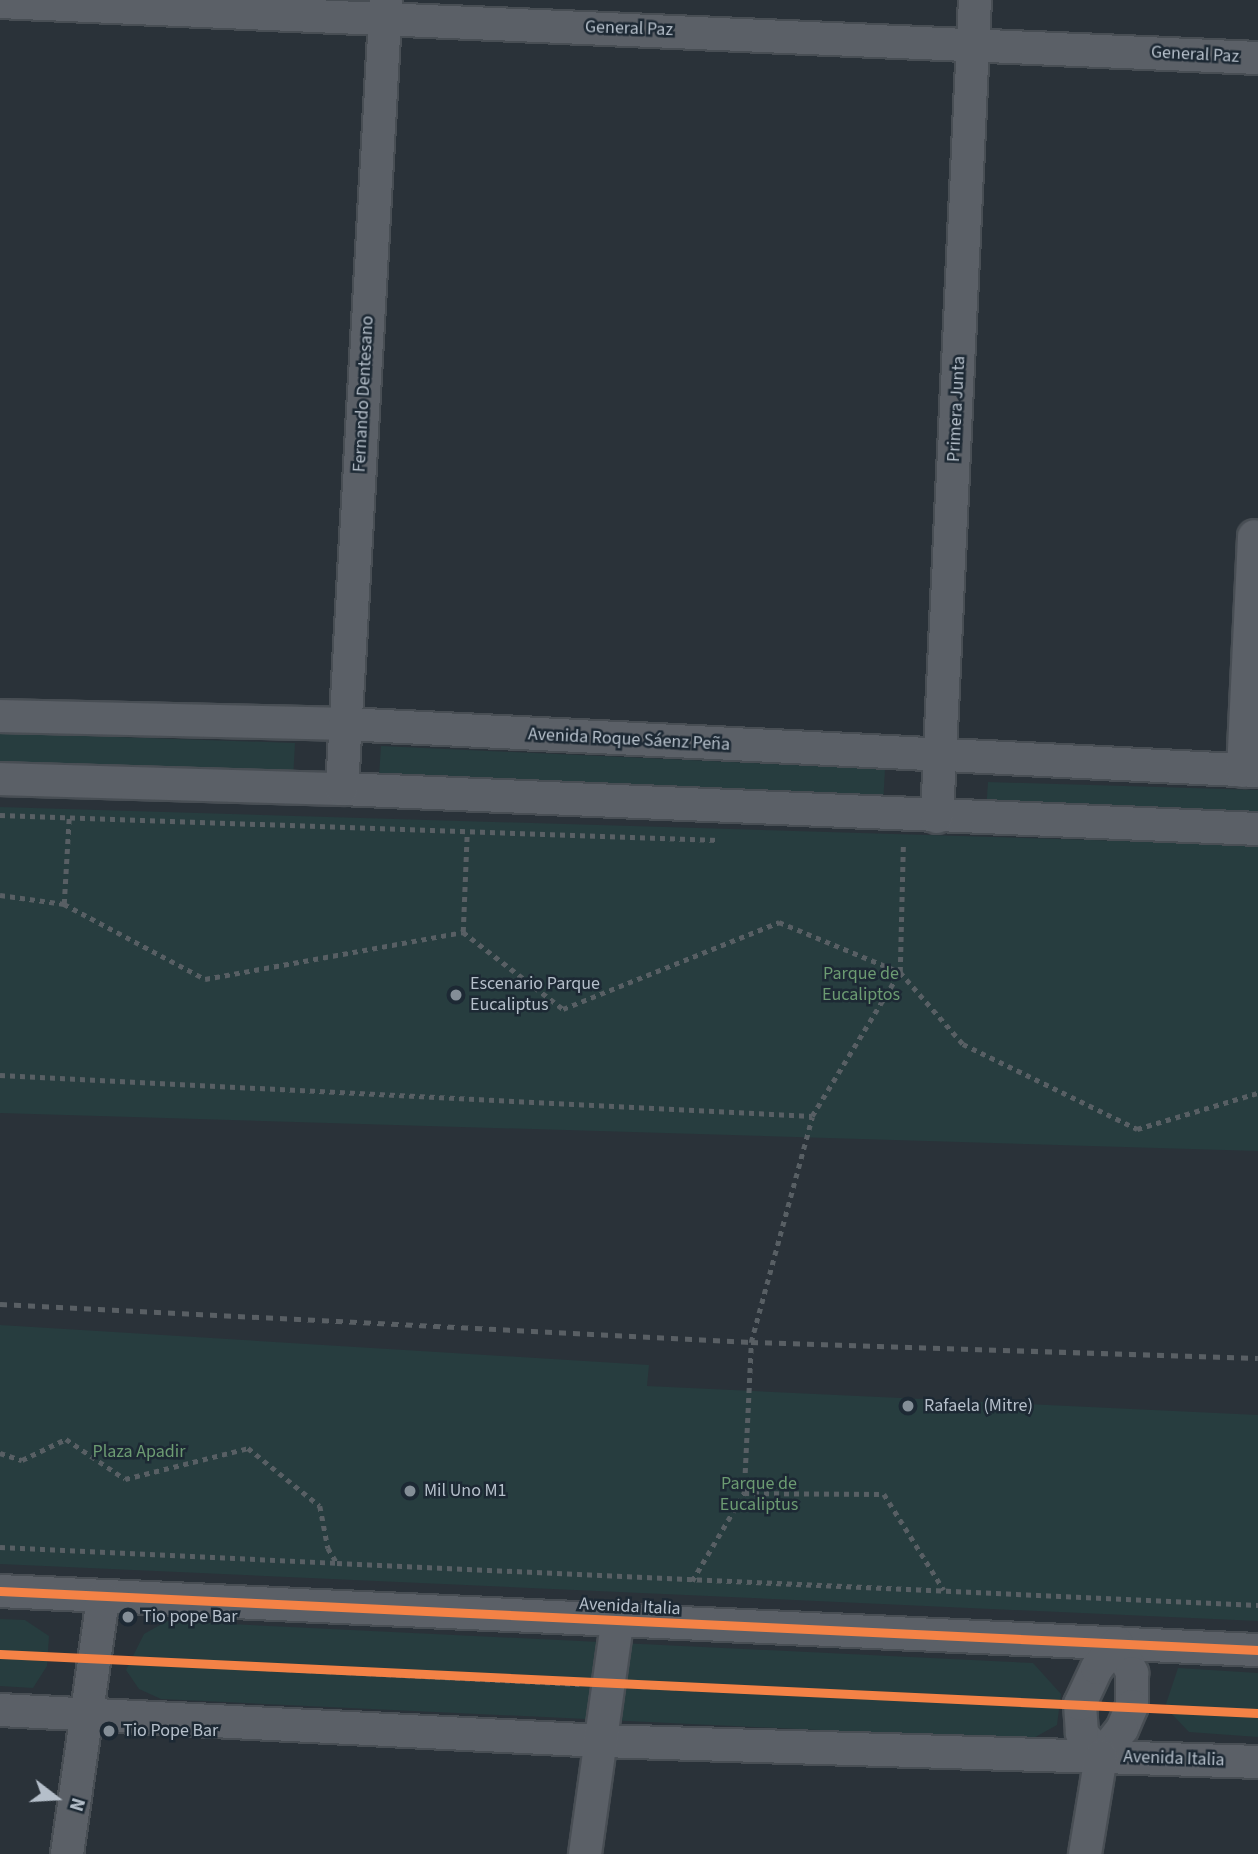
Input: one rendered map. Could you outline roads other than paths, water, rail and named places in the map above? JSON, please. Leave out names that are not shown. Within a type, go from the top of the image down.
[{"type":"street","name":"Primera Junta","points":[[937,817],[942,758],[975,0]]},
{"type":"street","name":"General Paz","points":[[0,2],[385,9],[1258,58]]},
{"type":"street","name":"Fernando Dentesano","points":[[342,789],[385,9]]},
{"type":"street","points":[[1250,771],[1254,536]]},
{"type":"street","name":"Avenida Roque Sáenz Peña","points":[[0,716],[345,724],[942,758],[1250,771]]},
{"type":"street","points":[[0,779],[342,789],[1258,829]]},
{"type":"street","name":"Avenida Italia","points":[[0,1591],[103,1598],[1258,1650]]},
{"type":"street","points":[[67,1854],[103,1598]]},
{"type":"street","points":[[585,1854],[617,1622]]},
{"type":"street","points":[[1085,1854],[1101,1756],[1122,1729],[1132,1706],[1132,1673],[1117,1643],[1097,1668],[1080,1704],[1082,1733],[1101,1756]]},
{"type":"street","name":"Avenida Italia","points":[[0,1710],[602,1741],[1258,1762]]},
{"type":"railway","points":[[0,1304],[751,1342],[1258,1358]]},
{"type":"place","name":"Escenario Parque Eucaliptus","points":[[456,995]]},
{"type":"place","name":"Rafaela (Mitre)","points":[[908,1406]]},
{"type":"place","name":"Mil Uno M1","points":[[410,1491]]},
{"type":"place","name":"Tio pope Bar","points":[[128,1617]]},
{"type":"place","name":"Tio Pope Bar","points":[[109,1731]]},
{"type":"park label","name":"Parque de Eucaliptos","points":[[861,985]]},
{"type":"park label","name":"Plaza Apadir","points":[[139,1452]]},
{"type":"park label","name":"Parque de Eucaliptus","points":[[759,1495]]}]
